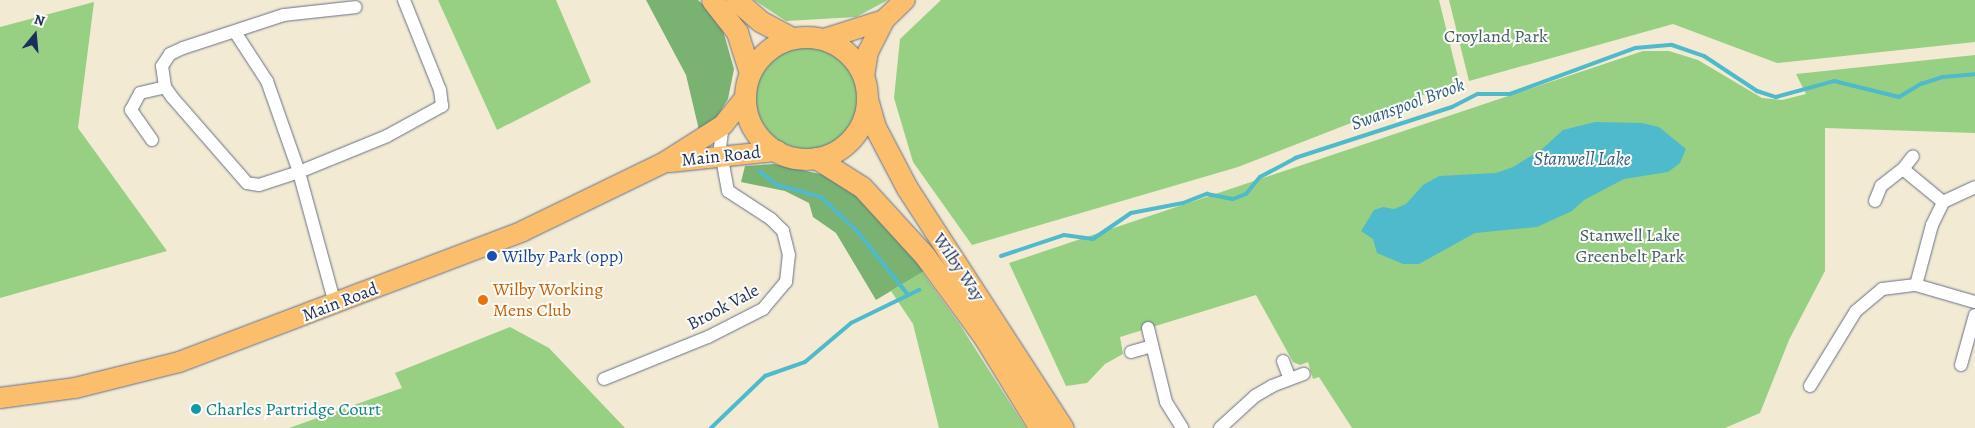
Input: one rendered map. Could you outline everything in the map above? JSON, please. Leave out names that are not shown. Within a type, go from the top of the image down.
[{"type":"highway","points":[[712,0],[737,32],[750,73]]},
{"type":"highway","points":[[736,0],[760,21],[792,38],[824,39],[848,54],[864,77],[867,99],[862,122],[848,142],[839,149],[816,158],[790,156],[777,151],[754,129],[745,98],[750,73],[763,54],[792,38]]},
{"type":"highway","name":"Wilby Way","points":[[867,99],[875,127],[907,188],[1063,428]]},
{"type":"highway","name":"Wilby Way","points":[[816,158],[862,187],[925,256],[984,337],[1040,428]]},
{"type":"main road","points":[[864,77],[868,52],[884,20],[905,0]]},
{"type":"main road","points":[[824,39],[884,20]]},
{"type":"main road","name":"Main Road","points":[[0,398],[75,388],[150,370],[214,350],[523,231],[665,162],[723,125],[745,98]]},
{"type":"main road","name":"Main Road","points":[[665,162],[777,151]]},
{"type":"street","points":[[356,7],[284,15],[170,54],[162,66],[165,87],[247,183],[259,185],[299,172],[386,136],[442,106],[440,90],[404,0]]},
{"type":"street","points":[[235,32],[270,87],[299,172],[335,304]]},
{"type":"street","points":[[152,140],[131,110],[140,93],[165,87]]},
{"type":"street","name":"Brook Vale","points":[[604,379],[740,321],[769,305],[781,291],[790,263],[786,238],[771,219],[728,191],[721,155],[723,125]]},
{"type":"street","points":[[1876,201],[1881,186],[1903,169],[1913,156]]},
{"type":"street","points":[[1903,169],[1943,202]]},
{"type":"street","points":[[1916,285],[1932,225],[1943,202],[1975,187]]},
{"type":"street","points":[[1810,386],[1856,311],[1882,289],[1916,285],[1975,302]]},
{"type":"street","points":[[1961,365],[1975,315]]},
{"type":"street","points":[[1148,328],[1166,402],[1182,428]]},
{"type":"street","points":[[1131,352],[1152,346]]},
{"type":"street","points":[[1284,361],[1290,379]]},
{"type":"street","points":[[1220,428],[1255,396],[1304,374]]},
{"type":"green space","points":[[438,0],[556,0],[591,82],[497,130]]},
{"type":"green space","points":[[646,0],[698,0],[720,20],[734,69],[728,99],[715,120],[699,130],[686,75]]},
{"type":"green space","points":[[754,0],[888,0],[856,17],[786,21]]},
{"type":"green space","points":[[941,0],[1439,0],[1459,81],[1238,167],[972,245],[913,162],[894,98],[900,39]]},
{"type":"green space","name":"Croyland Park","points":[[1449,0],[1975,0],[1975,42],[1777,63],[1673,24],[1469,81]]},
{"type":"green space","points":[[94,2],[78,128],[167,251],[0,298],[0,27]]},
{"type":"green space","points":[[808,43],[828,47],[845,59],[857,76],[861,96],[857,116],[845,133],[828,145],[808,149],[788,145],[771,133],[759,116],[755,96],[759,76],[771,59],[788,47]]},
{"type":"green space","name":"Stanwell Lake Greenbelt Park","points":[[1643,51],[1669,51],[1698,60],[1762,98],[1782,100],[1806,94],[1796,74],[1975,55],[1975,133],[1825,128],[1825,271],[1789,340],[1760,413],[1725,428],[1352,428],[1319,377],[1313,379],[1308,362],[1300,365],[1293,362],[1256,295],[1120,337],[1123,354],[1105,364],[1087,383],[1066,386],[1009,263]]},
{"type":"green space","points":[[774,164],[834,177],[885,219],[924,271],[876,300],[836,233],[813,217],[809,203],[785,191],[741,182],[745,166]]},
{"type":"green space","points":[[922,272],[960,325],[1026,428],[939,428],[913,324],[891,291]]},
{"type":"green space","points":[[510,327],[549,348],[625,428],[289,428],[402,388],[395,373]]},
{"type":"water","name":"Stanwell Lake","points":[[1595,122],[1642,123],[1659,127],[1686,149],[1680,163],[1668,172],[1624,179],[1584,200],[1572,211],[1537,227],[1475,233],[1419,264],[1403,264],[1377,253],[1373,239],[1361,231],[1374,210],[1383,207],[1394,209],[1406,204],[1423,185],[1439,176],[1496,173],[1513,167],[1541,150],[1563,130]]},
{"type":"waterway","name":"Swanspool Brook","points":[[1001,256],[1064,235],[1093,239],[1131,213],[1183,203],[1207,194],[1233,199],[1246,194],[1260,177],[1295,158],[1452,107],[1478,94],[1510,94],[1635,48],[1672,45],[1704,56],[1757,91],[1776,97],[1834,81],[1899,97],[1921,84],[1943,77],[1975,74]]},
{"type":"waterway","points":[[759,171],[777,185],[821,197],[857,231],[908,295]]},
{"type":"waterway","name":"Swanspool Brook","points":[[711,428],[765,376],[805,362],[851,323],[919,290]]},
{"type":"place","name":"Wilby Park (opp)","points":[[492,256]]},
{"type":"place","name":"Wilby Working Mens Club","points":[[483,300]]},
{"type":"place","name":"Charles Partridge Court","points":[[196,409]]}]
